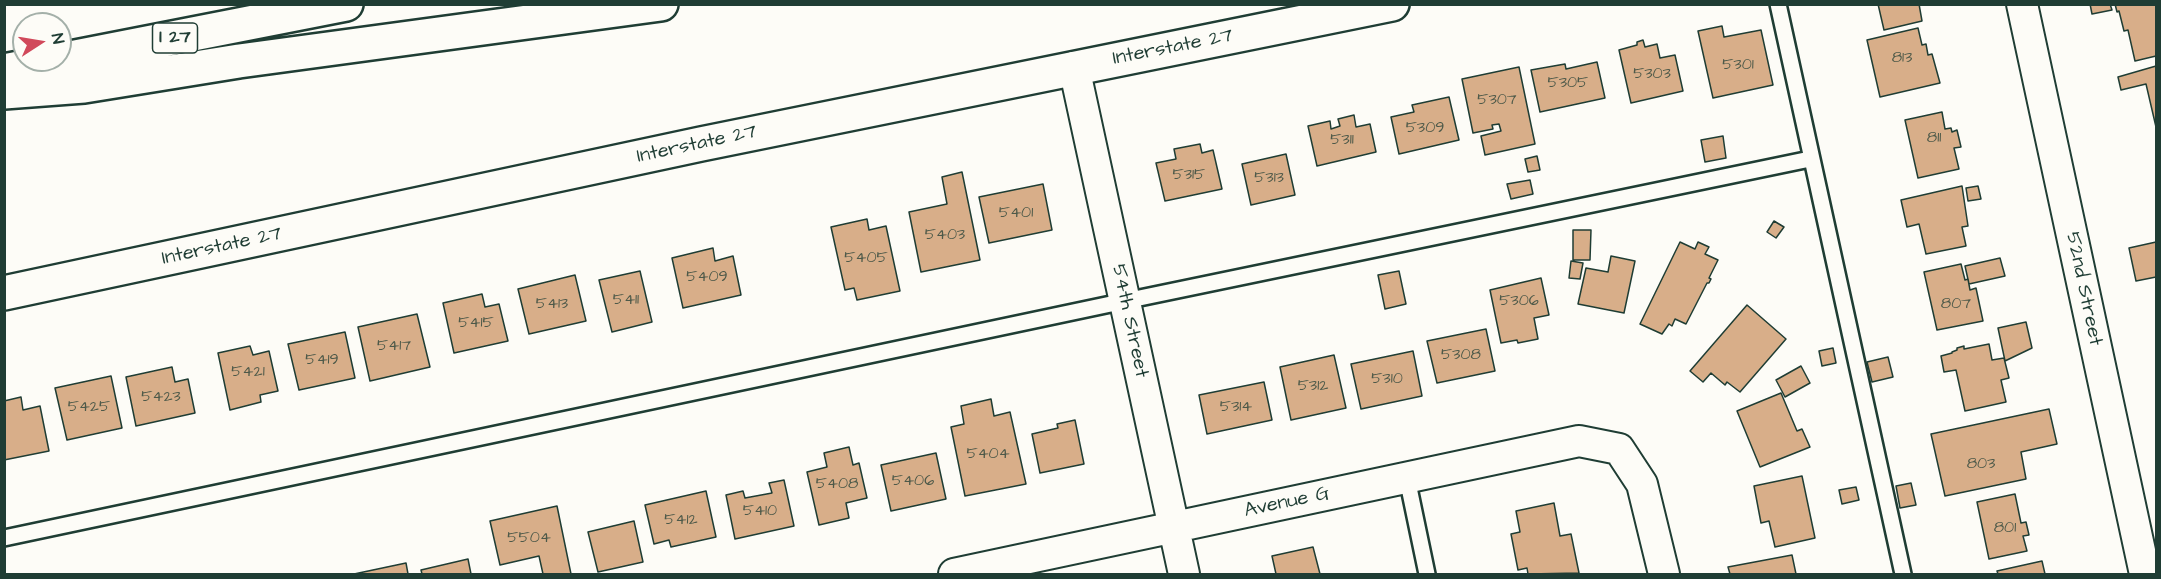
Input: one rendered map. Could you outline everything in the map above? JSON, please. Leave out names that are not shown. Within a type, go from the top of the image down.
[{"type":"main road","name":"I 27","points":[[4,71],[346,4]]},
{"type":"main road","points":[[4,92],[84,86],[239,61],[661,4]]},
{"type":"main road","name":"Interstate 27","points":[[4,293],[701,144],[1392,4]]},
{"type":"street","name":"52nd Street","points":[[2022,4],[2146,535],[2145,574]]},
{"type":"street","name":"54th Street","points":[[1074,67],[1184,574]]},
{"type":"street","name":"Avenue G","points":[[954,574],[1580,441],[1619,449],[1642,484],[1664,574]]},
{"type":"lane","points":[[1778,4],[1810,159],[1903,574]]},
{"type":"lane","points":[[4,538],[1810,159]]},
{"type":"lane","points":[[1407,478],[1427,574]]},
{"type":"building","points":[[1878,4],[1919,4],[1922,21],[1884,30]]},
{"type":"building","points":[[2090,4],[2110,4],[2112,10],[2092,14]]},
{"type":"building","points":[[2115,4],[2156,4],[2156,56],[2135,61],[2128,30],[2124,31]]},
{"type":"building","points":[[1722,26],[1724,37],[1761,30],[1773,85],[1713,98],[1698,31]]},
{"type":"building","points":[[1918,28],[1922,45],[1926,44],[1928,55],[1932,54],[1940,83],[1880,97],[1867,40]]},
{"type":"building","points":[[1643,40],[1645,47],[1657,44],[1660,58],[1675,55],[1683,91],[1631,103],[1619,50],[1637,45],[1637,42]]},
{"type":"building","points":[[1597,62],[1605,98],[1540,112],[1531,70],[1565,64],[1566,69]]},
{"type":"building","points":[[2156,66],[2156,127],[2146,84],[2121,90],[2118,77]]},
{"type":"building","points":[[1519,67],[1535,144],[1485,155],[1481,136],[1501,131],[1499,124],[1492,125],[1493,129],[1473,133],[1462,79]]},
{"type":"building","points":[[1449,97],[1459,140],[1399,154],[1391,117],[1414,112],[1412,105]]},
{"type":"building","points":[[1942,112],[1945,129],[1951,128],[1952,132],[1957,130],[1961,147],[1954,148],[1959,169],[1918,178],[1905,120]]},
{"type":"building","points":[[1354,115],[1356,127],[1370,124],[1376,152],[1317,166],[1308,126],[1330,121],[1331,129],[1340,126],[1338,119]]},
{"type":"building","points":[[1723,136],[1726,158],[1705,162],[1701,140]]},
{"type":"building","points":[[1200,144],[1202,153],[1213,150],[1222,189],[1165,201],[1156,163],[1176,159],[1174,149]]},
{"type":"building","points":[[1286,154],[1295,195],[1251,205],[1242,164]]},
{"type":"building","points":[[1537,156],[1540,170],[1528,172],[1525,159]]},
{"type":"building","points":[[962,172],[980,260],[921,272],[909,212],[947,204],[942,177]]},
{"type":"building","points":[[1530,180],[1533,194],[1511,199],[1507,184]]},
{"type":"building","points":[[1043,184],[1052,230],[989,243],[979,197]]},
{"type":"building","points":[[1962,186],[1968,226],[1962,227],[1966,246],[1926,254],[1919,224],[1907,227],[1901,200]]},
{"type":"building","points":[[1978,186],[1981,199],[1968,201],[1966,188]]},
{"type":"building","points":[[867,219],[869,230],[886,226],[900,291],[857,300],[854,288],[845,290],[831,227]]},
{"type":"building","points":[[1774,221],[1784,227],[1776,238],[1767,232]]},
{"type":"building","points":[[1573,230],[1591,230],[1590,260],[1573,260]]},
{"type":"building","points":[[1680,242],[1695,249],[1698,242],[1709,247],[1705,254],[1718,260],[1709,278],[1711,279],[1709,283],[1686,324],[1675,319],[1672,326],[1669,324],[1662,334],[1640,324]]},
{"type":"building","points":[[2156,242],[2156,277],[2136,281],[2129,248]]},
{"type":"building","points":[[713,248],[715,261],[733,256],[741,295],[683,308],[672,258]]},
{"type":"building","points":[[1611,256],[1635,261],[1624,313],[1578,304],[1586,268],[1608,272]]},
{"type":"building","points":[[2000,258],[2005,276],[1969,284],[1965,266]]},
{"type":"building","points":[[1571,261],[1583,263],[1580,279],[1569,278]]},
{"type":"building","points":[[1961,264],[1970,290],[1976,288],[1983,321],[1937,330],[1924,272]]},
{"type":"building","points":[[640,271],[652,322],[612,332],[599,280]]},
{"type":"building","points":[[1399,271],[1406,304],[1385,309],[1378,275]]},
{"type":"building","points":[[575,275],[586,321],[529,334],[518,289]]},
{"type":"building","points":[[1541,278],[1549,315],[1534,318],[1538,339],[1518,343],[1517,340],[1501,343],[1490,290]]},
{"type":"building","points":[[482,294],[485,307],[499,304],[508,341],[454,353],[443,303]]},
{"type":"building","points":[[1747,305],[1786,339],[1740,392],[1727,382],[1725,385],[1711,373],[1703,382],[1690,371]]},
{"type":"building","points":[[417,314],[430,367],[370,381],[358,327]]},
{"type":"building","points":[[2026,322],[2032,348],[2005,361],[1998,328]]},
{"type":"building","points":[[1486,329],[1495,371],[1437,383],[1427,341]]},
{"type":"building","points":[[345,332],[355,378],[299,390],[288,344]]},
{"type":"building","points":[[1989,344],[1992,360],[2004,358],[2009,378],[2001,380],[2006,402],[1965,411],[1956,370],[1944,372],[1941,356],[1964,346],[1964,349]]},
{"type":"building","points":[[250,346],[253,355],[269,351],[278,391],[260,395],[261,402],[230,410],[218,353]]},
{"type":"building","points":[[1833,348],[1836,363],[1822,366],[1819,351]]},
{"type":"building","points":[[1413,351],[1422,396],[1361,409],[1351,364]]},
{"type":"building","points":[[1334,355],[1346,408],[1291,420],[1280,367]]},
{"type":"building","points":[[1888,357],[1893,377],[1872,382],[1867,362]]},
{"type":"building","points":[[1801,366],[1810,383],[1785,397],[1776,380]]},
{"type":"building","points":[[172,367],[175,382],[188,379],[195,413],[136,426],[126,377]]},
{"type":"building","points":[[111,376],[122,428],[67,440],[55,388]]},
{"type":"building","points":[[1264,382],[1272,420],[1207,434],[1199,395]]},
{"type":"building","points":[[1781,393],[1797,431],[1802,429],[1810,447],[1760,467],[1737,411]]},
{"type":"building","points":[[21,397],[23,410],[40,406],[49,451],[4,460],[4,401]]},
{"type":"building","points":[[991,399],[994,416],[1010,412],[1026,484],[965,496],[951,427],[964,424],[961,406]]},
{"type":"building","points":[[2049,409],[2057,444],[2021,452],[2026,479],[1945,496],[1931,434]]},
{"type":"building","points":[[1075,420],[1084,464],[1040,473],[1032,434],[1058,428],[1057,424]]},
{"type":"building","points":[[849,447],[853,465],[859,463],[867,498],[846,503],[849,518],[819,525],[807,472],[827,467],[824,453]]},
{"type":"building","points":[[936,453],[946,499],[891,511],[881,465]]},
{"type":"building","points":[[1802,476],[1815,538],[1775,547],[1769,521],[1761,523],[1754,486]]},
{"type":"building","points":[[784,480],[794,526],[735,539],[726,495],[743,491],[745,498],[772,493],[769,483]]},
{"type":"building","points":[[1911,483],[1916,505],[1900,508],[1896,486]]},
{"type":"building","points":[[1856,487],[1859,500],[1842,504],[1839,490]]},
{"type":"building","points":[[706,491],[716,537],[671,547],[669,540],[654,544],[645,505]]},
{"type":"building","points":[[2015,494],[2021,523],[2026,522],[2029,535],[2023,536],[2027,551],[1989,559],[1977,502]]},
{"type":"building","points":[[1554,503],[1560,536],[1571,534],[1579,573],[1528,574],[1527,568],[1518,570],[1511,534],[1520,532],[1516,511]]},
{"type":"building","points":[[557,506],[571,574],[543,574],[539,556],[500,565],[490,521]]},
{"type":"building","points":[[634,521],[643,562],[598,572],[588,532]]},
{"type":"building","points":[[1313,547],[1320,574],[1276,574],[1272,556]]},
{"type":"building","points":[[1792,555],[1796,574],[1730,574],[1728,567]]},
{"type":"building","points":[[468,559],[471,574],[422,574],[421,570]]},
{"type":"building","points":[[2042,561],[2045,574],[1998,574],[1997,571]]},
{"type":"building","points":[[406,563],[408,574],[354,574]]}]
